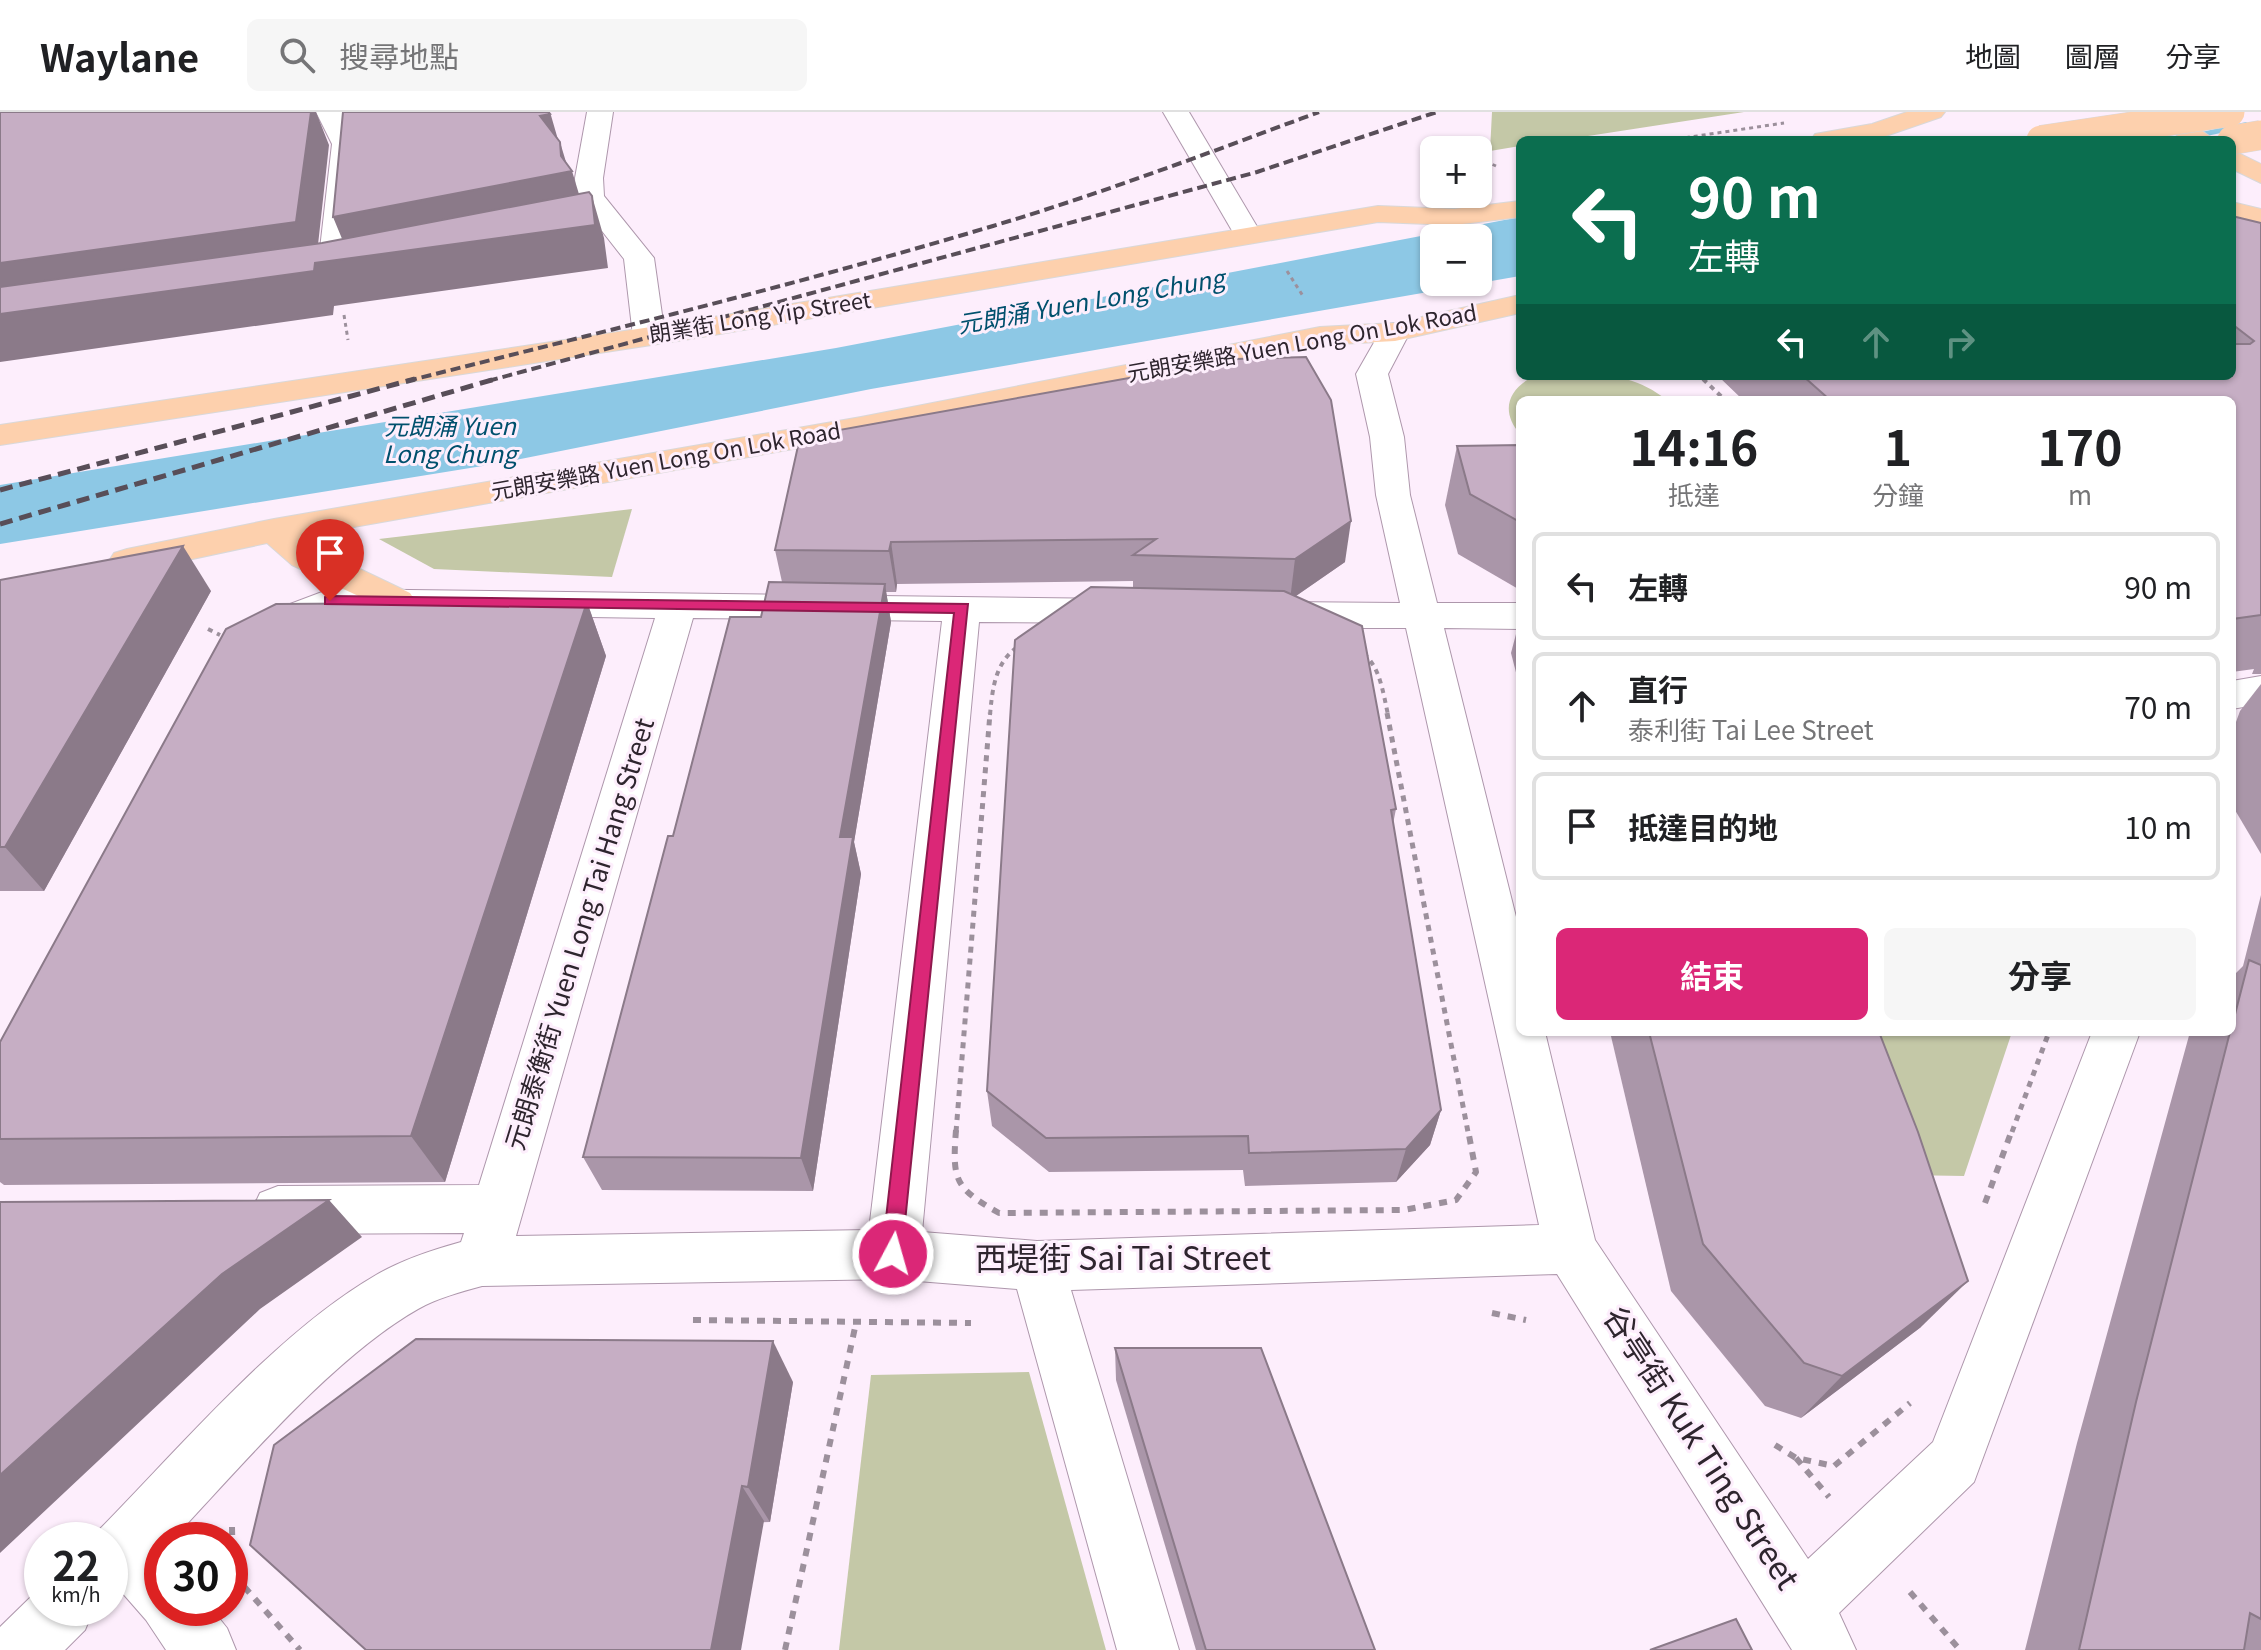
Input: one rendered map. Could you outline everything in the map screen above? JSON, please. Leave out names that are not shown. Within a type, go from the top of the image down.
[{"type":"main road","points":[[1848,136],[1877,131],[1932,112]]},
{"type":"main road","points":[[2156,112],[2195,136]]},
{"type":"main road","points":[[2068,136],[2230,112]]},
{"type":"main road","points":[[2236,139],[2261,135]]},
{"type":"main road","points":[[2236,160],[2261,175]]},
{"type":"main road","points":[[2236,178],[2261,175]]},
{"type":"main road","points":[[1492,192],[1516,188]]},
{"type":"main road","points":[[1378,214],[1420,206]]},
{"type":"main road","name":"朗業街 Long Yip Street","points":[[0,435],[649,336],[1378,214],[1454,217],[1516,209]]},
{"type":"main road","points":[[2236,211],[2261,217]]},
{"type":"main road","name":"元朗安樂路 Yuen Long On Lok Road","points":[[90,568],[274,530],[861,427],[1320,336],[1395,332],[1516,305]]},
{"type":"main road","points":[[274,530],[305,557],[397,602]]},
{"type":"street","points":[[301,280],[343,273],[345,144],[329,112]]},
{"type":"street","points":[[600,112],[589,178],[590,197],[639,258],[649,336]]},
{"type":"street","points":[[1176,112],[1248,235]]},
{"type":"street","points":[[519,239],[608,221]]},
{"type":"street","points":[[1395,332],[1372,374],[1387,437],[1393,495],[1516,1013]]},
{"type":"street","points":[[232,656],[257,631],[294,613],[330,601],[1153,612]]},
{"type":"street","name":"元朗泰衡街 Yuen Long Tai Hang Street","points":[[482,1261],[677,607]]},
{"type":"street","points":[[893,1254],[962,608]]},
{"type":"street","points":[[1245,614],[1424,619],[1516,616]]},
{"type":"street","points":[[2236,694],[2261,690]]},
{"type":"street","points":[[1521,1036],[1571,1249]]},
{"type":"street","points":[[1814,1628],[1954,1462],[2114,1036]]},
{"type":"street","points":[[239,1210],[498,1209]]},
{"type":"street","name":"西堤街 Sai Tai Street","points":[[128,1543],[310,1360],[376,1307],[435,1274],[482,1261],[893,1254],[1037,1266],[1571,1249]]},
{"type":"street","name":"谷亭街 Kuk Ting Street","points":[[1571,1249],[1814,1628]]},
{"type":"street","points":[[1037,1266],[1148,1650]]},
{"type":"street","points":[[128,1564],[144,1579]]},
{"type":"street","points":[[21,1650],[45,1626]]},
{"type":"street","points":[[186,1626],[205,1650]]},
{"type":"path","points":[[1696,136],[1795,121]]},
{"type":"path","points":[[1492,164],[1496,166]]},
{"type":"path","points":[[1286,269],[1307,302]]},
{"type":"path","points":[[1704,380],[1721,396]]},
{"type":"path","points":[[1047,631],[1328,638],[1353,644],[1379,670],[1476,1172],[1456,1200],[1404,1210],[999,1213],[966,1194],[953,1166],[993,681],[1000,659],[1021,641],[1047,631]]},
{"type":"path","points":[[1982,1210],[2047,1036]]},
{"type":"path","points":[[1487,1312],[1526,1320]]},
{"type":"path","points":[[680,1320],[1054,1324]]},
{"type":"path","points":[[785,1650],[856,1322]]},
{"type":"path","points":[[1772,1443],[1796,1458],[1834,1466],[1910,1403],[1916,1388]]},
{"type":"path","points":[[232,1515],[233,1574],[300,1650]]},
{"type":"green space","points":[[1492,112],[1744,112],[1588,136],[1516,136],[1516,147],[1492,151]]},
{"type":"green space","points":[[1629,380],[1661,396],[1516,396],[1516,428],[1510,417],[1510,401],[1525,381]]},
{"type":"green space","points":[[632,509],[612,577],[434,569],[379,539]]},
{"type":"green space","points":[[1853,1036],[2011,1036],[1964,1176],[1904,1175]]},
{"type":"green space","points":[[1029,1372],[1106,1650],[839,1650],[871,1375]]},
{"type":"water","name":"元朗涌 Yuen Long Chung","points":[[1516,218],[1516,277],[1492,281],[1492,224],[1483,224]]},
{"type":"water","name":"元朗涌 Yuen Long Chung","points":[[1420,236],[1420,293],[871,389],[501,463],[0,544],[0,485],[836,348]]},
{"type":"building","points":[[0,112],[311,112],[296,222],[0,263]]},
{"type":"building","points":[[343,112],[548,112],[550,114],[540,116],[560,142],[561,156],[572,171],[333,217]]},
{"type":"building","points":[[589,192],[595,225],[315,263],[314,271],[0,314],[0,287],[322,243]]},
{"type":"building","points":[[2236,217],[2261,223],[2261,615],[2236,618],[2236,396],[1826,396],[1808,380],[2236,380],[2236,344],[2254,341],[2236,327]]},
{"type":"building","points":[[1306,357],[1331,400],[1351,521],[1295,559],[1133,555],[1156,539],[891,542],[889,551],[775,550],[800,437],[1235,359]]},
{"type":"building","points":[[1516,445],[1516,520],[1470,494],[1457,446]]},
{"type":"building","points":[[183,546],[5,847],[0,847],[0,580]]},
{"type":"building","points":[[769,582],[885,584],[840,837],[853,837],[801,1158],[583,1157],[668,836],[673,836],[730,617],[761,617]]},
{"type":"building","points":[[1091,587],[1284,591],[1362,626],[1396,809],[1391,810],[1441,1110],[1406,1149],[1249,1153],[1248,1136],[1046,1138],[987,1091],[1015,640]]},
{"type":"building","points":[[587,602],[411,1136],[0,1139],[0,1042],[226,629],[276,604]]},
{"type":"building","points":[[2249,960],[2261,965],[2261,1619],[2250,1613],[2244,1650],[2079,1650],[2136,1402],[2229,1036],[2236,1036],[2236,1010]]},
{"type":"building","points":[[1650,1036],[1881,1036],[1918,1132],[1968,1281],[1842,1376],[1804,1363],[1703,1244]]},
{"type":"building","points":[[329,1200],[222,1274],[0,1475],[0,1202]]},
{"type":"building","points":[[416,1339],[773,1341],[748,1487],[742,1486],[711,1650],[366,1650],[250,1545],[274,1445]]},
{"type":"building","points":[[1115,1348],[1261,1348],[1375,1650],[1206,1650]]},
{"type":"building","points":[[1736,1619],[1752,1650],[1650,1650]]},
{"type":"waterway","name":"元朗涌 Yuen Long Chung","points":[[2191,136],[2246,125]]},
{"type":"tram line","points":[[2204,112],[2261,146]]},
{"type":"railway","points":[[415,379],[774,288],[993,226],[1116,186],[1319,112]]},
{"type":"railway","points":[[490,380],[1257,172],[1437,112]]},
{"type":"railway","points":[[0,490],[415,379]]},
{"type":"railway","points":[[407,381],[415,379]]},
{"type":"railway","points":[[490,380],[495,379]]},
{"type":"railway","points":[[0,524],[490,380]]},
{"type":"route","points":[[330,601],[962,608],[893,1254]]}]
